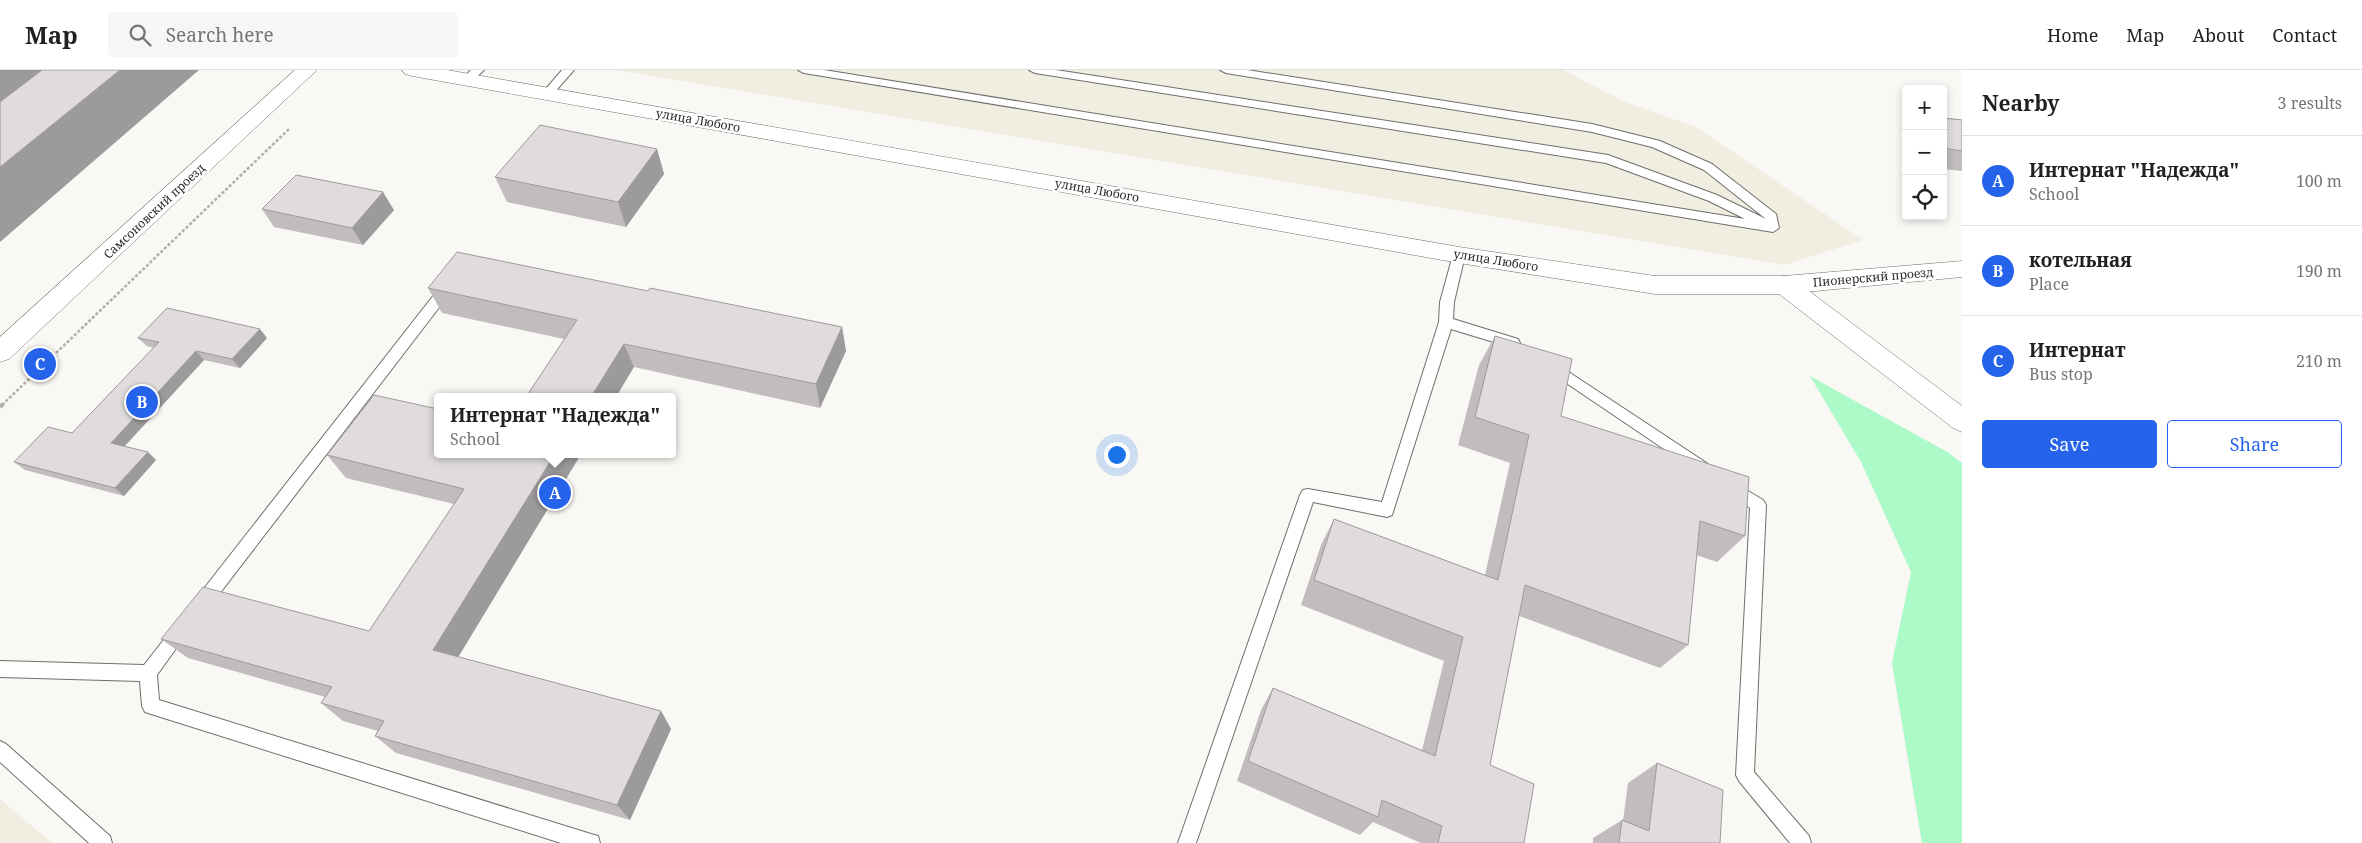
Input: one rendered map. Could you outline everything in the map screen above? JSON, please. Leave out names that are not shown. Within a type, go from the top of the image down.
[{"type":"street","name":"Самсоновский проезд","points":[[0,352],[307,70]]},
{"type":"street","name":"улица Любого","points":[[412,70],[473,75],[548,93],[1458,255],[1655,285],[1784,285]]},
{"type":"street","name":"Пионерский проезд","points":[[1784,285],[1962,269]]},
{"type":"street","points":[[1784,285],[1962,421]]},
{"type":"lane","points":[[548,93],[568,70]]},
{"type":"lane","points":[[804,70],[1772,228]]},
{"type":"lane","points":[[1035,70],[1608,159],[1713,198],[1772,228]]},
{"type":"lane","points":[[1226,70],[1592,128],[1656,144],[1708,167],[1772,217],[1772,228]]},
{"type":"lane","points":[[1187,843],[1308,495],[1387,510],[1446,322],[1447,302],[1458,255]]},
{"type":"lane","points":[[452,281],[148,673],[151,706],[591,843]]},
{"type":"lane","points":[[1446,322],[1521,346],[1758,505],[1745,775],[1802,843]]},
{"type":"lane","points":[[0,669],[148,673]]},
{"type":"lane","points":[[0,750],[104,843]]},
{"type":"path","points":[[0,407],[289,129]]},
{"type":"shaded area","points":[[615,70],[1563,70],[1625,102],[1696,127],[1863,240],[1784,265]]},
{"type":"shaded area","points":[[0,799],[52,843],[0,843]]},
{"type":"green space","points":[[1810,376],[1949,453],[1962,463],[1962,843],[1922,843],[1892,663],[1911,572],[1861,462]]},
{"type":"building","points":[[42,70],[120,70],[0,167],[0,102]]},
{"type":"building","points":[[1947,118],[1962,120],[1962,151],[1947,149]]},
{"type":"building","points":[[540,125],[657,149],[618,202],[495,177]]},
{"type":"building","points":[[296,175],[383,192],[352,228],[262,209]]},
{"type":"building","points":[[457,252],[648,291],[650,288],[842,327],[816,384],[624,344],[593,393],[529,393],[577,320],[428,288]]},
{"type":"building","points":[[167,308],[260,329],[232,359],[196,351],[111,443],[148,452],[115,488],[14,462],[48,427],[72,433],[159,342],[138,338]]},
{"type":"building","points":[[1495,336],[1572,359],[1561,416],[1749,477],[1745,536],[1700,521],[1688,645],[1525,585],[1490,765],[1534,784],[1524,843],[1438,843],[1442,826],[1382,800],[1378,817],[1248,761],[1273,688],[1435,756],[1463,637],[1314,580],[1334,519],[1498,580],[1529,435],[1475,417]]},
{"type":"building","points":[[374,395],[434,408],[434,458],[553,458],[433,650],[661,711],[617,805],[375,736],[384,721],[321,703],[332,687],[161,639],[203,587],[369,631],[464,489],[327,455]]},
{"type":"building","points":[[1657,763],[1723,790],[1720,843],[1619,843],[1622,820],[1649,831]]},
{"type":"place","name":"Интернат","points":[[40,364]]},
{"type":"place","name":"котельная","points":[[142,402]]},
{"type":"place","name":"Интернат \"Надежда\"","points":[[555,493]]}]
